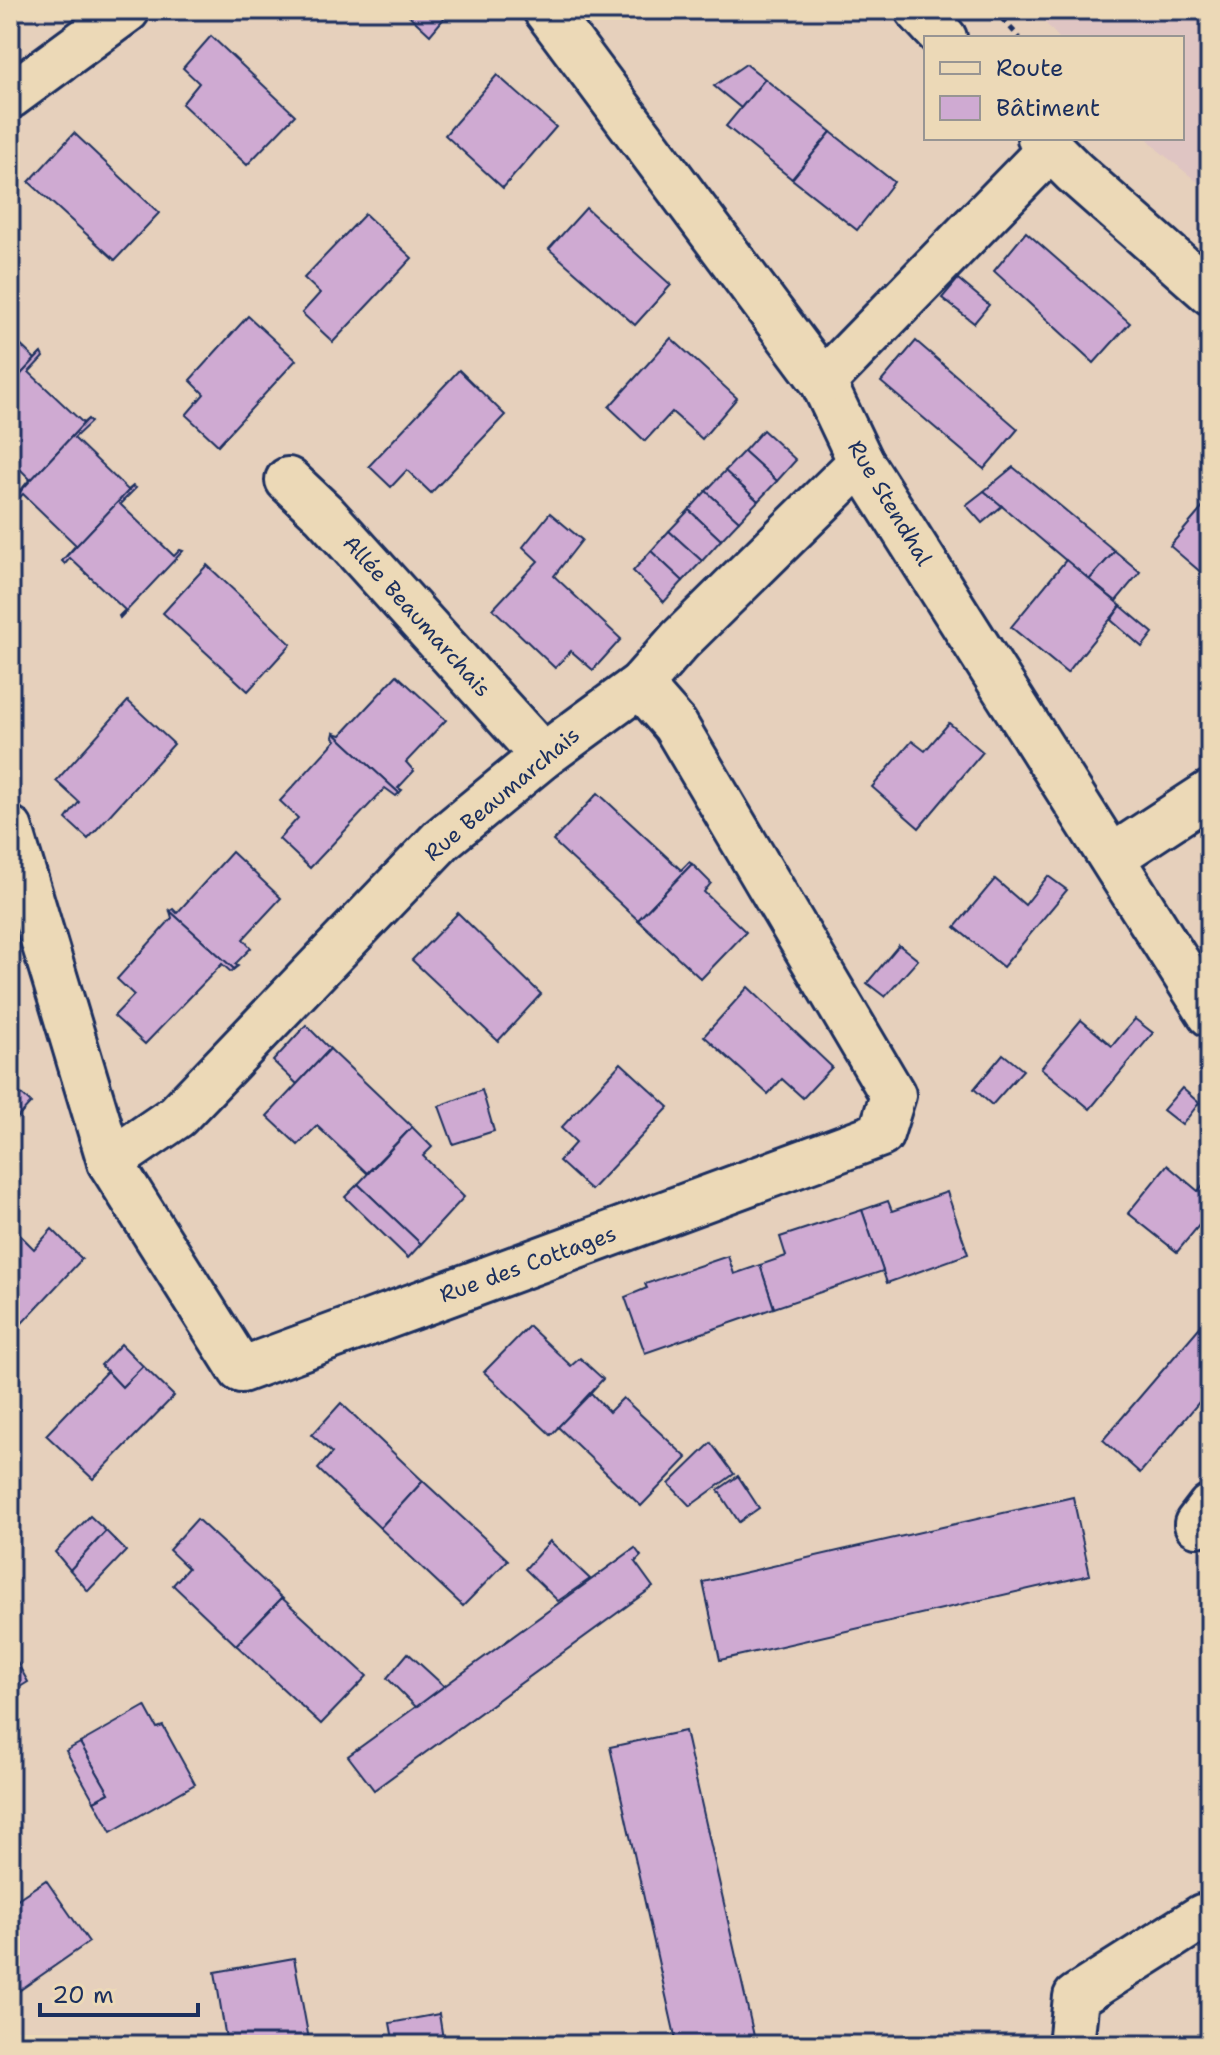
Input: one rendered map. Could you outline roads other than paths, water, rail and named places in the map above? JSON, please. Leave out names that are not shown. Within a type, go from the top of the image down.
[{"type":"street","points":[[10,96],[127,10]]},
{"type":"street","name":"Rue Stendhal","points":[[546,10],[823,382],[861,462],[1210,1014]]},
{"type":"street","points":[[918,10],[942,36]]},
{"type":"street","points":[[823,382],[1045,143],[1210,292]]},
{"type":"street","name":"Rue Beaumarchais","points":[[110,1162],[177,1116],[442,839],[543,756],[640,685],[680,640],[861,462]]},
{"type":"street","name":"Allée Beaumarchais","points":[[288,480],[324,514],[543,756]]},
{"type":"street","name":"Rue des Cottages","points":[[10,829],[110,1162],[241,1370],[881,1134],[893,1095],[675,725],[640,685]]},
{"type":"street","points":[[1112,857],[1210,793]]},
{"type":"street","points":[[1071,2045],[1076,1997],[1202,1917],[1210,1921]]}]
